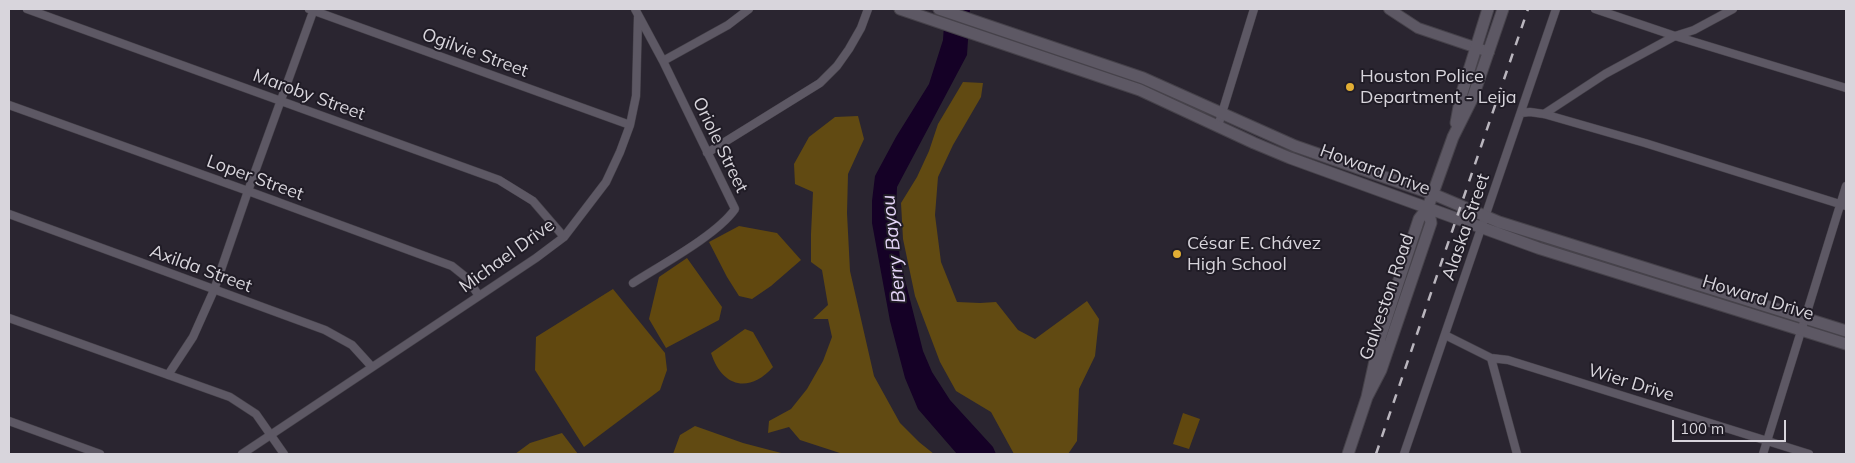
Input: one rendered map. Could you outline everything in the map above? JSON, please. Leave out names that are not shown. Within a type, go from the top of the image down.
[{"type":"main road","name":"Howard Drive","points":[[900,9],[1140,90],[1254,143],[1538,248],[1846,344]]},
{"type":"main road","name":"Howard Drive","points":[[939,9],[1143,78],[1282,141],[1433,194],[1542,236],[1846,331]]},
{"type":"main road","name":"Galveston Road","points":[[1348,454],[1367,397],[1372,366],[1390,325],[1418,219],[1428,207],[1453,136],[1461,96],[1488,9]]},
{"type":"main road","name":"Galveston Road","points":[[1453,136],[1473,97],[1503,9]]},
{"type":"main road","points":[[1042,58],[1047,45]]},
{"type":"main road","points":[[1140,90],[1143,78]]},
{"type":"main road","points":[[1310,165],[1314,153]]},
{"type":"main road","points":[[1678,292],[1682,279]]},
{"type":"street","name":"Maroby Street","points":[[27,9],[499,180],[533,201],[564,237]]},
{"type":"street","points":[[168,375],[193,337],[214,290],[312,9]]},
{"type":"street","name":"Ogilvie Street","points":[[312,9],[630,125]]},
{"type":"street","name":"Oriole Street","points":[[633,283],[697,242],[730,217],[734,209],[663,61],[634,9]]},
{"type":"street","points":[[663,61],[728,25],[749,9]]},
{"type":"street","points":[[707,153],[820,82],[837,66],[849,49],[861,28],[868,9]]},
{"type":"street","points":[[1218,126],[1254,9]]},
{"type":"street","points":[[1389,9],[1418,28],[1489,52]]},
{"type":"street","name":"Alaska Street","points":[[1404,454],[1556,9]]},
{"type":"street","points":[[1595,9],[1675,36],[1846,88]]},
{"type":"street","points":[[1544,114],[1605,74],[1675,36],[1694,30],[1733,9]]},
{"type":"street","name":"Michael Drive","points":[[242,454],[564,237],[606,182],[630,125],[636,96],[638,17]]},
{"type":"street","name":"Loper Street","points":[[9,106],[452,266],[467,278],[479,296]]},
{"type":"street","points":[[1521,113],[1544,114],[1645,143],[1843,205]]},
{"type":"street","points":[[1763,454],[1843,205],[1846,186]]},
{"type":"street","name":"Axilda Street","points":[[9,214],[325,330],[352,345],[372,367]]},
{"type":"street","points":[[9,318],[230,397],[256,414],[284,454]]},
{"type":"street","name":"Wier Drive","points":[[1445,335],[1492,358],[1508,360],[1809,454]]},
{"type":"street","points":[[1492,358],[1517,454]]},
{"type":"street","points":[[9,421],[100,454]]},
{"type":"shaded area","points":[[963,82],[983,83],[981,97],[953,145],[938,177],[935,215],[941,262],[957,302],[996,302],[1018,330],[1035,339],[1087,301],[1099,319],[1095,356],[1079,389],[1077,441],[1068,454],[1014,454],[991,412],[956,391],[940,362],[915,296],[903,239],[901,203],[917,177],[929,151],[938,124]]},
{"type":"shaded area","points":[[858,116],[864,139],[848,174],[847,213],[850,271],[874,376],[900,423],[934,454],[843,454],[800,440],[789,427],[768,433],[769,421],[791,409],[807,389],[823,361],[832,337],[828,319],[813,319],[828,305],[822,270],[811,262],[813,192],[795,184],[794,164],[809,137],[835,117]]},
{"type":"shaded area","points":[[739,226],[777,233],[801,260],[771,286],[752,299],[739,296],[709,242]]},
{"type":"shaded area","points":[[687,258],[722,307],[719,320],[666,348],[649,319],[659,277]]},
{"type":"shaded area","points":[[613,289],[665,353],[667,370],[660,390],[584,447],[535,370],[536,337]]},
{"type":"shaded area","points":[[745,329],[753,332],[773,367],[764,376],[755,381],[737,383],[722,373],[711,353]]},
{"type":"shaded area","points":[[1183,413],[1200,419],[1189,449],[1173,444]]},
{"type":"shaded area","points":[[695,426],[743,443],[785,454],[673,454],[680,435]]},
{"type":"shaded area","points":[[562,433],[578,454],[515,454],[530,443]]},
{"type":"water","name":"Berry Bayou","points":[[945,9],[970,9],[967,55],[897,187],[896,211],[900,260],[923,351],[932,372],[950,400],[993,447],[996,454],[957,454],[918,409],[905,378],[890,321],[872,223],[875,176],[896,137],[929,84],[943,40]]},
{"type":"railway","points":[[1376,454],[1528,9]]},
{"type":"place","name":"Houston Police Department - Leija","points":[[1350,87]]},
{"type":"place","name":"César E. Chávez High School","points":[[1177,254]]}]
